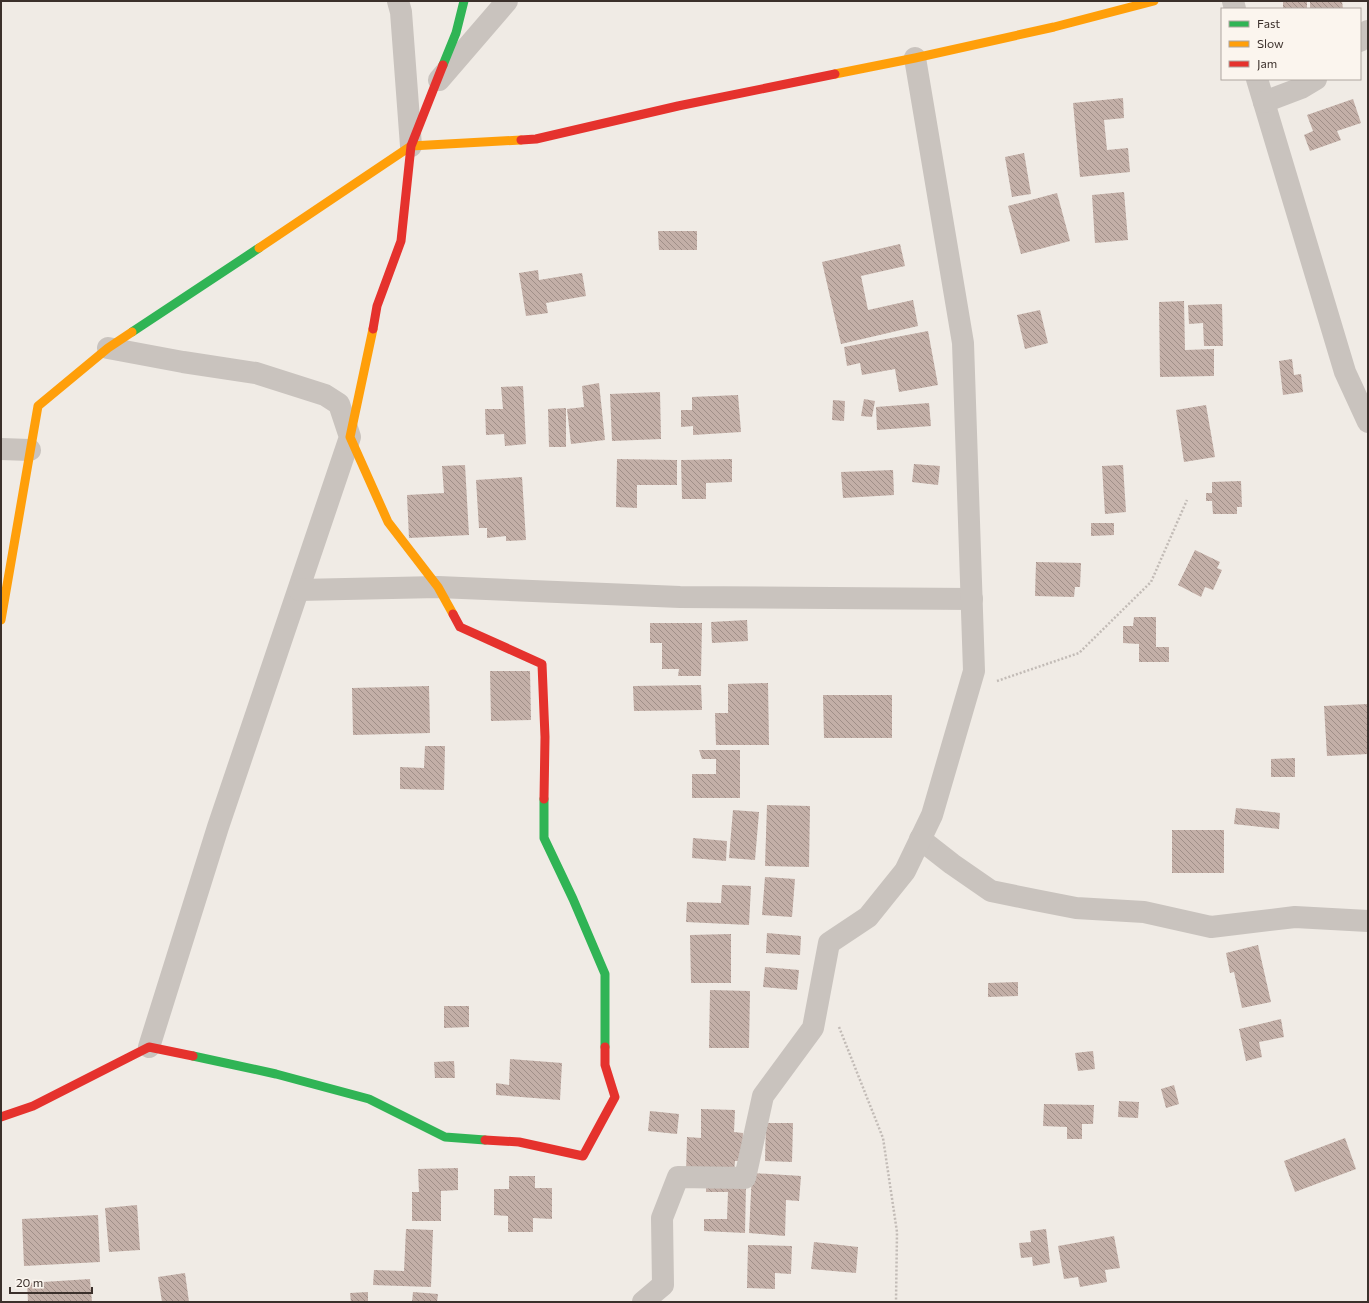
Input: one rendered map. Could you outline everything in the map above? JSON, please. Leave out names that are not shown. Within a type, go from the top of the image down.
[{"type":"street","points":[[149,1047],[218,827],[350,437],[368,361],[376,306],[401,241],[411,146],[401,12],[398,1]]},
{"type":"street","points":[[411,146],[456,33],[464,1]]},
{"type":"street","points":[[435,84],[507,1]]},
{"type":"street","points":[[1,620],[38,406],[108,348],[411,146],[536,139],[678,106],[915,58],[1054,27],[1154,1]]},
{"type":"street","points":[[1361,40],[1368,31]]},
{"type":"street","points":[[643,1302],[662,1285],[662,1218],[678,1177],[744,1178],[763,1096],[813,1028],[829,943],[868,917],[905,871],[932,814],[974,671],[963,343],[915,58]]},
{"type":"street","points":[[1256,80],[1345,372],[1368,422]]},
{"type":"street","points":[[1264,102],[1301,88],[1314,80]]},
{"type":"street","points":[[1,1117],[33,1106],[149,1047],[276,1074],[369,1099],[445,1138],[519,1142],[583,1156],[615,1097],[605,1064],[605,974],[573,899],[544,838],[542,664],[460,628],[438,587],[388,522],[350,437],[339,404],[325,395],[256,372],[183,362],[108,348]]},
{"type":"street","points":[[1,449],[30,450]]},
{"type":"street","points":[[298,590],[438,587],[680,597],[972,599]]},
{"type":"street","points":[[920,838],[952,864],[991,891],[1076,908],[1144,912],[1211,926],[1295,917],[1368,922]]},
{"type":"path","points":[[968,691],[1079,653],[1151,582],[1187,500]]},
{"type":"path","points":[[839,1026],[883,1138],[897,1232],[896,1302]]},
{"type":"building","points":[[1283,1],[1307,1],[1307,8],[1283,8]]},
{"type":"building","points":[[1310,1],[1342,1],[1343,8],[1310,8]]},
{"type":"building","points":[[1123,98],[1124,118],[1104,120],[1107,150],[1128,148],[1130,172],[1080,177],[1073,103]]},
{"type":"building","points":[[1353,99],[1361,123],[1337,131],[1341,140],[1310,151],[1304,135],[1313,131],[1307,115]]},
{"type":"building","points":[[1024,153],[1031,194],[1012,197],[1005,157]]},
{"type":"building","points":[[1124,192],[1128,240],[1095,243],[1092,195]]},
{"type":"building","points":[[1057,193],[1070,241],[1021,254],[1008,206]]},
{"type":"building","points":[[658,231],[697,231],[697,250],[659,250]]},
{"type":"building","points":[[900,244],[905,266],[861,276],[868,310],[913,300],[918,326],[841,344],[822,262]]},
{"type":"building","points":[[538,270],[539,280],[582,273],[586,296],[546,303],[548,313],[526,316],[519,273]]},
{"type":"building","points":[[1184,301],[1185,350],[1214,349],[1214,376],[1160,377],[1159,302]]},
{"type":"building","points":[[1222,304],[1223,346],[1204,346],[1203,323],[1189,324],[1188,305]]},
{"type":"building","points":[[1040,310],[1048,343],[1025,349],[1017,315]]},
{"type":"building","points":[[928,331],[938,385],[899,392],[895,369],[862,375],[860,363],[847,366],[844,347]]},
{"type":"building","points":[[1292,359],[1294,375],[1301,374],[1303,392],[1283,395],[1279,361]]},
{"type":"building","points":[[599,383],[605,440],[571,444],[567,409],[584,407],[582,386]]},
{"type":"building","points":[[523,386],[526,444],[505,446],[504,434],[486,435],[485,409],[503,409],[501,387]]},
{"type":"building","points":[[660,392],[661,439],[612,441],[610,394]]},
{"type":"building","points":[[738,395],[741,432],[693,435],[693,426],[681,427],[681,410],[692,410],[692,397]]},
{"type":"building","points":[[864,399],[875,401],[872,417],[861,416]]},
{"type":"building","points":[[833,400],[845,401],[844,421],[832,420]]},
{"type":"building","points":[[929,403],[931,426],[877,430],[876,407]]},
{"type":"building","points":[[1206,405],[1215,457],[1184,462],[1176,410]]},
{"type":"building","points":[[566,408],[566,447],[549,447],[548,409]]},
{"type":"building","points":[[617,459],[677,460],[677,485],[637,485],[637,508],[616,507]]},
{"type":"building","points":[[732,459],[732,482],[706,483],[706,499],[682,499],[681,460]]},
{"type":"building","points":[[914,464],[940,466],[938,485],[912,482]]},
{"type":"building","points":[[465,465],[469,535],[409,538],[407,495],[444,493],[442,466]]},
{"type":"building","points":[[1123,465],[1126,512],[1105,514],[1102,466]]},
{"type":"building","points":[[893,470],[894,495],[843,498],[841,472]]},
{"type":"building","points":[[522,477],[526,540],[506,541],[506,536],[487,538],[487,528],[479,528],[476,480]]},
{"type":"building","points":[[1241,481],[1242,507],[1237,507],[1237,514],[1213,514],[1212,501],[1206,501],[1206,493],[1212,493],[1212,482]]},
{"type":"building","points":[[1091,523],[1114,523],[1114,535],[1091,536]]},
{"type":"building","points":[[1195,550],[1220,562],[1217,568],[1222,570],[1213,590],[1205,587],[1201,597],[1178,585]]},
{"type":"building","points":[[1036,562],[1081,563],[1080,587],[1075,587],[1074,597],[1035,596]]},
{"type":"building","points":[[1134,617],[1156,617],[1156,647],[1169,647],[1169,662],[1139,662],[1139,644],[1123,643],[1123,626],[1133,626]]},
{"type":"building","points":[[747,620],[748,641],[712,643],[711,622]]},
{"type":"building","points":[[650,623],[702,623],[701,676],[678,676],[679,669],[662,669],[662,643],[650,643]]},
{"type":"building","points":[[490,671],[530,671],[531,720],[491,721]]},
{"type":"building","points":[[768,683],[769,745],[716,745],[715,713],[728,713],[728,684]]},
{"type":"building","points":[[701,685],[702,710],[634,711],[633,686]]},
{"type":"building","points":[[429,686],[430,733],[353,735],[352,688]]},
{"type":"building","points":[[823,695],[892,695],[892,738],[824,738]]},
{"type":"building","points":[[1368,704],[1368,754],[1327,756],[1324,706]]},
{"type":"building","points":[[425,746],[445,746],[444,790],[400,789],[400,767],[424,768]]},
{"type":"building","points":[[699,750],[740,750],[740,798],[692,798],[692,774],[716,774],[716,759],[702,759]]},
{"type":"building","points":[[1295,758],[1295,777],[1271,777],[1271,759]]},
{"type":"building","points":[[767,805],[810,806],[809,867],[765,866]]},
{"type":"building","points":[[1236,808],[1280,813],[1279,829],[1234,824]]},
{"type":"building","points":[[733,810],[759,812],[755,860],[729,858]]},
{"type":"building","points":[[1172,830],[1224,830],[1224,873],[1172,873]]},
{"type":"building","points":[[693,838],[727,841],[726,861],[692,858]]},
{"type":"building","points":[[765,877],[795,879],[792,917],[762,915]]},
{"type":"building","points":[[722,885],[751,886],[749,925],[686,922],[687,902],[721,903]]},
{"type":"building","points":[[767,933],[801,936],[800,955],[766,953]]},
{"type":"building","points":[[731,934],[731,983],[691,983],[690,935]]},
{"type":"building","points":[[1258,945],[1271,1002],[1242,1008],[1234,972],[1230,973],[1226,953]]},
{"type":"building","points":[[765,967],[799,970],[797,990],[763,987]]},
{"type":"building","points":[[1018,982],[1018,996],[988,997],[988,983]]},
{"type":"building","points":[[710,990],[750,991],[749,1048],[709,1048]]},
{"type":"building","points":[[444,1006],[469,1006],[469,1027],[444,1028]]},
{"type":"building","points":[[1281,1019],[1284,1037],[1259,1042],[1262,1057],[1246,1061],[1239,1029]]},
{"type":"building","points":[[1093,1051],[1095,1069],[1078,1071],[1075,1053]]},
{"type":"building","points":[[510,1059],[562,1063],[560,1100],[496,1095],[496,1083],[509,1085]]},
{"type":"building","points":[[454,1061],[455,1078],[435,1078],[434,1062]]},
{"type":"building","points":[[1174,1085],[1179,1104],[1166,1108],[1161,1089]]},
{"type":"building","points":[[1119,1101],[1139,1102],[1138,1118],[1118,1117]]},
{"type":"building","points":[[1044,1104],[1094,1105],[1093,1124],[1082,1124],[1082,1139],[1067,1139],[1067,1127],[1043,1126]]},
{"type":"building","points":[[701,1109],[735,1110],[734,1132],[743,1133],[742,1161],[735,1161],[734,1173],[686,1172],[687,1137],[701,1138]]},
{"type":"building","points":[[650,1111],[679,1114],[677,1134],[648,1131]]},
{"type":"building","points":[[766,1123],[793,1123],[792,1162],[765,1161]]},
{"type":"building","points":[[1345,1138],[1356,1169],[1295,1192],[1284,1161]]},
{"type":"building","points":[[458,1168],[458,1190],[441,1191],[441,1221],[412,1221],[412,1192],[419,1192],[418,1169]]},
{"type":"building","points":[[752,1173],[801,1176],[799,1201],[786,1200],[785,1236],[749,1233]]},
{"type":"building","points":[[509,1176],[535,1176],[535,1188],[552,1188],[552,1219],[533,1218],[533,1232],[508,1232],[508,1216],[494,1215],[494,1189],[509,1189]]},
{"type":"building","points":[[706,1183],[746,1184],[745,1233],[704,1231],[704,1219],[727,1219],[728,1192],[706,1192]]},
{"type":"building","points":[[137,1205],[140,1250],[109,1252],[105,1208]]},
{"type":"building","points":[[98,1215],[100,1262],[24,1266],[22,1219]]},
{"type":"building","points":[[406,1229],[433,1230],[431,1287],[373,1285],[374,1270],[404,1271]]},
{"type":"building","points":[[1046,1229],[1050,1263],[1033,1266],[1032,1257],[1021,1258],[1019,1243],[1031,1242],[1030,1231]]},
{"type":"building","points":[[1114,1236],[1120,1268],[1105,1270],[1107,1282],[1080,1287],[1078,1277],[1064,1279],[1058,1246]]},
{"type":"building","points":[[814,1242],[858,1247],[856,1273],[811,1269]]},
{"type":"building","points":[[748,1245],[792,1246],[791,1274],[775,1273],[775,1289],[747,1288]]},
{"type":"building","points":[[185,1273],[189,1302],[162,1302],[158,1277]]},
{"type":"building","points":[[90,1279],[92,1302],[28,1302],[27,1283]]},
{"type":"building","points":[[368,1292],[368,1302],[351,1302],[350,1293]]},
{"type":"building","points":[[413,1292],[438,1294],[437,1302],[412,1302]]},
{"type":"traffic: fast","points":[[443,65],[456,33],[464,1]]},
{"type":"traffic: fast","points":[[132,332],[259,248]]},
{"type":"traffic: fast","points":[[544,799],[544,838],[573,899],[605,974],[605,1047]]},
{"type":"traffic: fast","points":[[193,1056],[276,1074],[369,1099],[445,1137],[485,1140]]},
{"type":"traffic: slow","points":[[835,74],[1054,27],[1154,1]]},
{"type":"traffic: slow","points":[[259,248],[411,146],[521,140]]},
{"type":"traffic: slow","points":[[373,329],[350,437],[388,522],[438,587],[453,614]]},
{"type":"traffic: slow","points":[[1,620],[38,406],[108,348],[132,332]]},
{"type":"traffic: jam","points":[[373,329],[377,306],[401,241],[411,146],[443,65]]},
{"type":"traffic: jam","points":[[521,140],[536,139],[678,106],[835,74]]},
{"type":"traffic: jam","points":[[453,614],[460,627],[542,664],[545,737],[544,799]]},
{"type":"traffic: jam","points":[[1,1117],[33,1106],[149,1047],[193,1056]]},
{"type":"traffic: jam","points":[[485,1140],[519,1142],[583,1156],[615,1097],[605,1065],[605,1047]]}]
